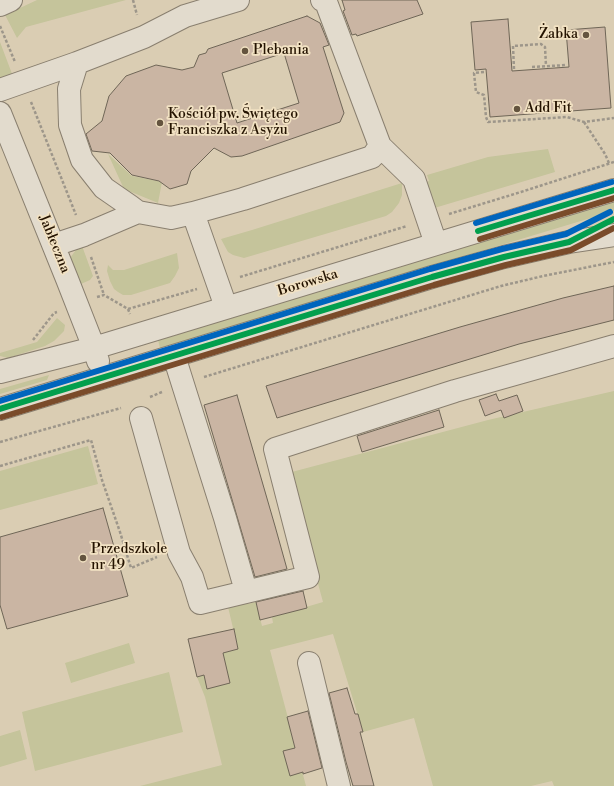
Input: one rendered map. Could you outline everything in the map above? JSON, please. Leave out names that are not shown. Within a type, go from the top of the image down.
[{"type":"street","points":[[0,5],[10,0]]},
{"type":"street","points":[[0,90],[144,38],[185,16],[238,0]]},
{"type":"street","points":[[322,0],[326,2],[380,146],[414,179],[436,244]]},
{"type":"street","points":[[77,63],[69,90],[70,125],[82,160],[104,188],[138,212],[171,218],[193,213],[243,199],[372,157],[380,146]]},
{"type":"street","name":"Jabłeczna","points":[[0,113],[7,152],[54,245],[94,348],[102,377]]},
{"type":"street","name":"Borowska","points":[[0,372],[94,348],[614,190]]},
{"type":"street","points":[[54,245],[84,235],[138,212]]},
{"type":"street","points":[[193,213],[226,307]]},
{"type":"street","points":[[569,242],[614,219]]},
{"type":"street","points":[[0,409],[432,277],[504,257],[569,242],[614,234]]},
{"type":"street","points":[[132,412],[178,549],[192,577],[200,603],[308,577],[275,449],[455,391],[614,346]]},
{"type":"street","points":[[174,356],[225,518],[246,591]]},
{"type":"street","points":[[309,663],[339,786]]},
{"type":"path","points":[[0,26],[18,69]]},
{"type":"path","points":[[514,69],[513,46],[541,44],[544,47],[546,66]]},
{"type":"path","points":[[532,67],[567,65]]},
{"type":"path","points":[[484,72],[474,73],[476,92],[484,95],[486,117],[488,122],[567,116],[584,122],[614,118]]},
{"type":"path","points":[[30,99],[79,221]]},
{"type":"path","points":[[584,122],[605,154],[609,163]]},
{"type":"path","points":[[90,252],[104,295],[128,309],[218,284],[521,192],[614,162]]},
{"type":"path","points":[[201,378],[501,286],[614,262]]},
{"type":"path","points":[[93,299],[104,295]]},
{"type":"path","points":[[34,339],[54,313]]},
{"type":"path","points":[[149,397],[168,390]]},
{"type":"path","points":[[0,442],[132,412]]},
{"type":"path","points":[[0,466],[91,440],[102,480],[131,568],[178,549]]},
{"type":"green space","points":[[37,0],[126,0],[26,27],[17,38],[5,15]]},
{"type":"green space","points":[[0,42],[14,79],[0,82]]},
{"type":"green space","points":[[548,149],[555,172],[431,209],[424,183],[429,181],[427,175],[488,157]]},
{"type":"green space","points":[[108,154],[132,176],[162,182],[158,203],[124,189]]},
{"type":"green space","points":[[402,183],[402,195],[399,203],[392,212],[386,216],[244,258],[228,252],[221,239],[252,230]]},
{"type":"green space","points":[[614,202],[614,211],[160,348],[158,340]]},
{"type":"green space","points":[[81,243],[93,276],[90,280],[81,284],[70,258]]},
{"type":"green space","points":[[177,253],[179,268],[170,283],[131,295],[123,295],[114,289],[110,281],[107,271],[108,265],[113,270],[124,270]]},
{"type":"green space","points":[[57,318],[65,325],[64,331],[54,341],[45,346],[8,358],[0,356],[0,353],[37,342]]},
{"type":"green space","points":[[49,375],[47,380],[0,394],[0,389]]},
{"type":"green space","points":[[614,391],[614,786],[554,786],[552,781],[531,786],[433,786],[414,718],[363,732],[333,634],[270,650],[306,786],[140,786],[222,765],[205,697],[197,677],[219,654],[238,649],[228,607],[256,602],[262,626],[273,623],[272,617],[323,602],[288,473],[488,420]]},
{"type":"green space","points":[[88,446],[98,484],[0,510],[0,471]]},
{"type":"green space","points":[[129,643],[135,663],[71,683],[65,663]]},
{"type":"green space","points":[[169,672],[183,732],[35,771],[22,712]]},
{"type":"green space","points":[[20,730],[27,759],[0,767],[0,736]]},
{"type":"building","points":[[342,0],[417,0],[423,14],[357,36],[356,34],[352,35],[343,11],[345,10]]},
{"type":"building","points":[[307,16],[320,23],[329,45],[323,47],[344,113],[340,122],[242,156],[231,157],[214,148],[191,171],[187,184],[170,189],[159,181],[132,175],[110,153],[92,151],[86,134],[102,121],[109,96],[126,76],[156,65],[182,70],[194,67],[199,55],[206,53],[208,49]],"holes":[[[284,53],[299,103],[237,123],[222,73]]]},
{"type":"building","points":[[508,19],[512,71],[569,67],[566,30],[605,27],[611,108],[490,117],[486,69],[475,70],[471,22]]},
{"type":"building","points":[[614,286],[614,320],[519,344],[277,418],[266,386],[460,327],[563,298]]},
{"type":"building","points":[[496,394],[499,401],[517,395],[523,411],[504,418],[501,410],[485,416],[479,400]]},
{"type":"building","points":[[237,395],[287,569],[255,577],[204,405]]},
{"type":"building","points":[[439,410],[444,427],[362,452],[357,436]]},
{"type":"building","points":[[103,508],[128,596],[7,629],[0,605],[0,537]]},
{"type":"building","points":[[303,591],[307,608],[260,620],[256,602]]},
{"type":"building","points":[[234,629],[238,649],[223,653],[230,683],[207,689],[204,675],[197,677],[188,639]]},
{"type":"building","points":[[347,688],[355,714],[358,714],[363,732],[360,732],[374,786],[353,786],[346,762],[329,693]]},
{"type":"building","points":[[308,711],[322,768],[303,774],[303,772],[290,776],[283,751],[295,748],[287,717]]},
{"type":"transit line","points":[[476,223],[612,182]]},
{"type":"transit line","points":[[478,231],[614,190]]},
{"type":"transit line","points":[[480,239],[614,198]]},
{"type":"transit line","points":[[0,401],[430,269],[502,249],[566,234],[610,212]]},
{"type":"transit line","points":[[0,409],[432,277],[504,257],[569,242],[614,219]]},
{"type":"transit line","points":[[2,417],[434,285],[506,265],[571,250],[614,228]]},
{"type":"place","name":"Żabka","points":[[586,35]]},
{"type":"place","name":"Plebania","points":[[245,51]]},
{"type":"place","name":"Add Fit","points":[[517,109]]},
{"type":"place","name":"Kościół pw. Świętego Franciszka z Asyżu","points":[[160,123]]},
{"type":"place","name":"Przedszkole nr 49","points":[[83,558]]}]
